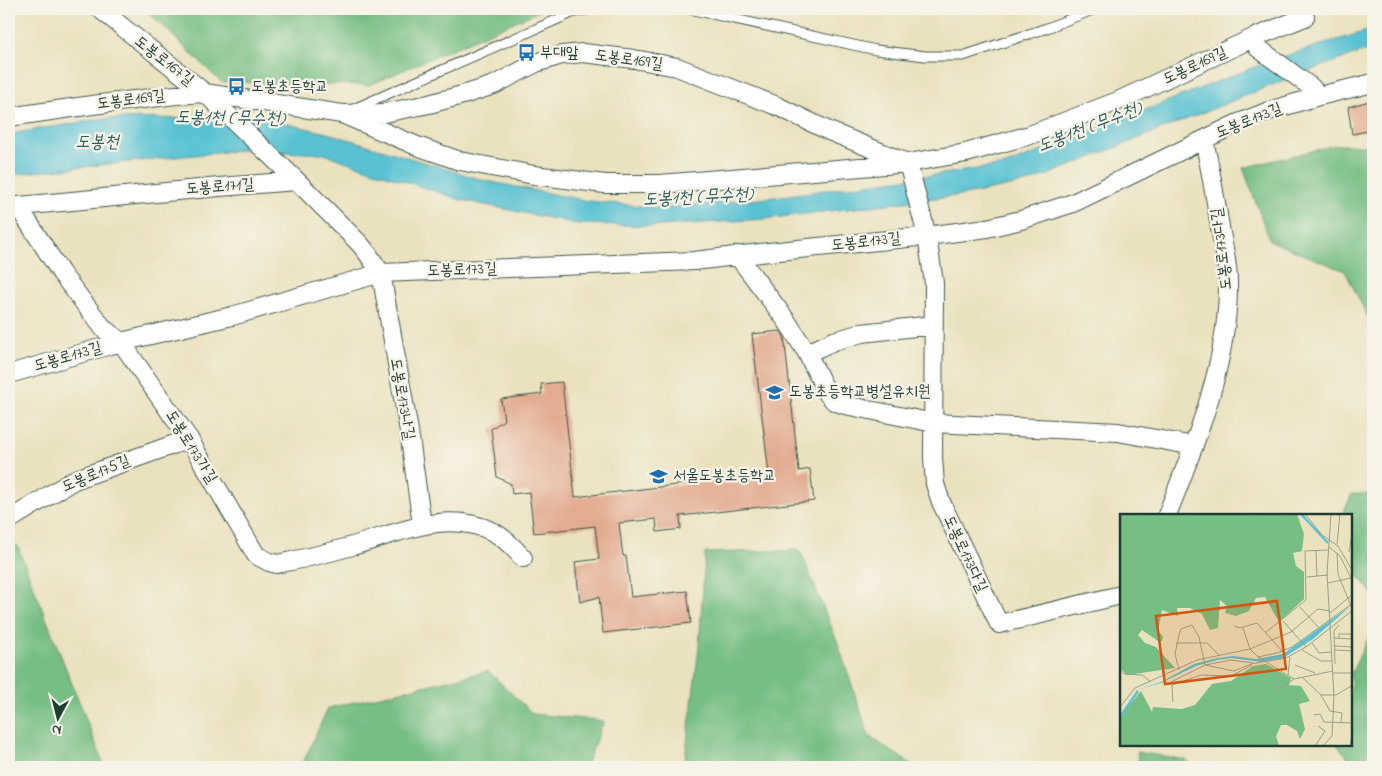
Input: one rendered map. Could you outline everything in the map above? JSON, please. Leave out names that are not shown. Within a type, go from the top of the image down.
[{"type":"street","name":"도봉로167길","points":[[100,9],[209,97],[297,181]]},
{"type":"street","name":"도봉로169길","points":[[342,114],[417,146],[460,161],[534,175],[605,184],[660,184],[909,166],[966,153],[1030,135],[1256,43],[1305,17]]},
{"type":"street","points":[[1256,43],[1315,91],[1373,83]]},
{"type":"street","name":"도봉로169길","points":[[9,117],[176,95],[209,97],[342,114],[384,113],[429,104],[494,85],[536,63],[562,55],[583,53],[634,59],[677,67],[777,106],[909,166]]},
{"type":"street","name":"도봉로173길","points":[[9,374],[121,342],[232,316],[381,273],[694,261],[926,231],[987,228],[1022,220],[1074,203],[1204,140],[1315,91]]},
{"type":"street","name":"도봉로173다길","points":[[1167,514],[1194,446],[1221,352],[1228,299],[1226,257],[1213,178],[1204,140]]},
{"type":"street","points":[[909,166],[926,231],[934,283],[932,378],[934,423]]},
{"type":"street","points":[[297,181],[360,244],[381,273]]},
{"type":"street","name":"도봉로171길","points":[[14,207],[297,181]]},
{"type":"street","name":"도봉로171길","points":[[14,207],[104,329],[121,342]]},
{"type":"street","points":[[737,255],[786,320],[807,353],[826,393],[834,401],[863,410],[934,423],[1118,432],[1194,446]]},
{"type":"street","name":"도봉로173나길","points":[[381,273],[422,525]]},
{"type":"street","points":[[807,353],[834,341],[862,333],[933,325]]},
{"type":"street","name":"도봉로173가길","points":[[121,342],[189,439],[256,555],[277,564],[353,546],[397,531],[422,525]]},
{"type":"street","name":"도봉로173다길","points":[[934,423],[933,458],[935,484],[941,502],[999,624],[1120,595]]},
{"type":"street","name":"도봉로175길","points":[[9,520],[74,480],[189,439]]},
{"type":"street","points":[[422,525],[459,522],[492,531],[523,558]]},
{"type":"lane","points":[[342,114],[572,13],[590,9]]},
{"type":"lane","points":[[689,9],[876,50],[925,56],[963,56],[1047,28],[1095,9]]},
{"type":"green space","points":[[145,9],[544,9],[369,85],[221,82]]},
{"type":"green space","points":[[1336,145],[1373,145],[1373,327],[1345,271],[1270,241],[1243,168]]},
{"type":"green space","points":[[1352,494],[1373,494],[1373,595],[1352,567],[1352,514],[1342,514]]},
{"type":"green space","points":[[17,545],[105,767],[9,767],[9,550]]},
{"type":"green space","points":[[800,550],[837,641],[869,736],[915,767],[684,767],[699,647],[705,553]]},
{"type":"green space","points":[[1373,628],[1373,767],[1356,767],[1338,746],[1352,746],[1352,672]]},
{"type":"green space","points":[[488,671],[533,714],[604,721],[585,767],[301,767],[328,708]]},
{"type":"green space","points":[[1137,752],[1186,760],[1193,767],[1139,767]]},
{"type":"water","name":"도봉천","points":[[1373,29],[1373,48],[1292,77],[1030,182],[970,194],[764,219],[659,226],[578,224],[461,200],[324,154],[242,150],[16,174],[9,177],[9,135],[15,133],[101,119],[213,118],[271,120],[331,134],[486,181],[589,201],[658,208],[760,199],[1006,165],[1272,60]]},
{"type":"building","points":[[1373,100],[1373,130],[1352,134],[1348,107]]},
{"type":"building","points":[[780,331],[784,336],[799,471],[810,469],[814,501],[680,516],[681,529],[657,532],[656,519],[619,523],[623,556],[626,556],[631,597],[687,591],[691,623],[603,633],[599,597],[580,602],[575,562],[599,559],[595,526],[534,533],[529,492],[512,494],[511,484],[497,477],[491,429],[504,420],[501,399],[542,394],[541,384],[562,382],[575,497],[769,474],[752,334]]},
{"type":"place","name":"부대앞","points":[[526,53]]},
{"type":"place","name":"도봉초등학교","points":[[237,87]]},
{"type":"place","name":"도봉초등학교병설유치원","points":[[775,392]]},
{"type":"place","name":"서울도봉초등학교","points":[[659,476]]},
{"type":"water label","name":"도봉1천 (무수천)","points":[[230,119]]},
{"type":"water label","name":"도봉1천 (무수천)","points":[[1090,128]]},
{"type":"water label","name":"도봉1천 (무수천)","points":[[698,198]]}]
